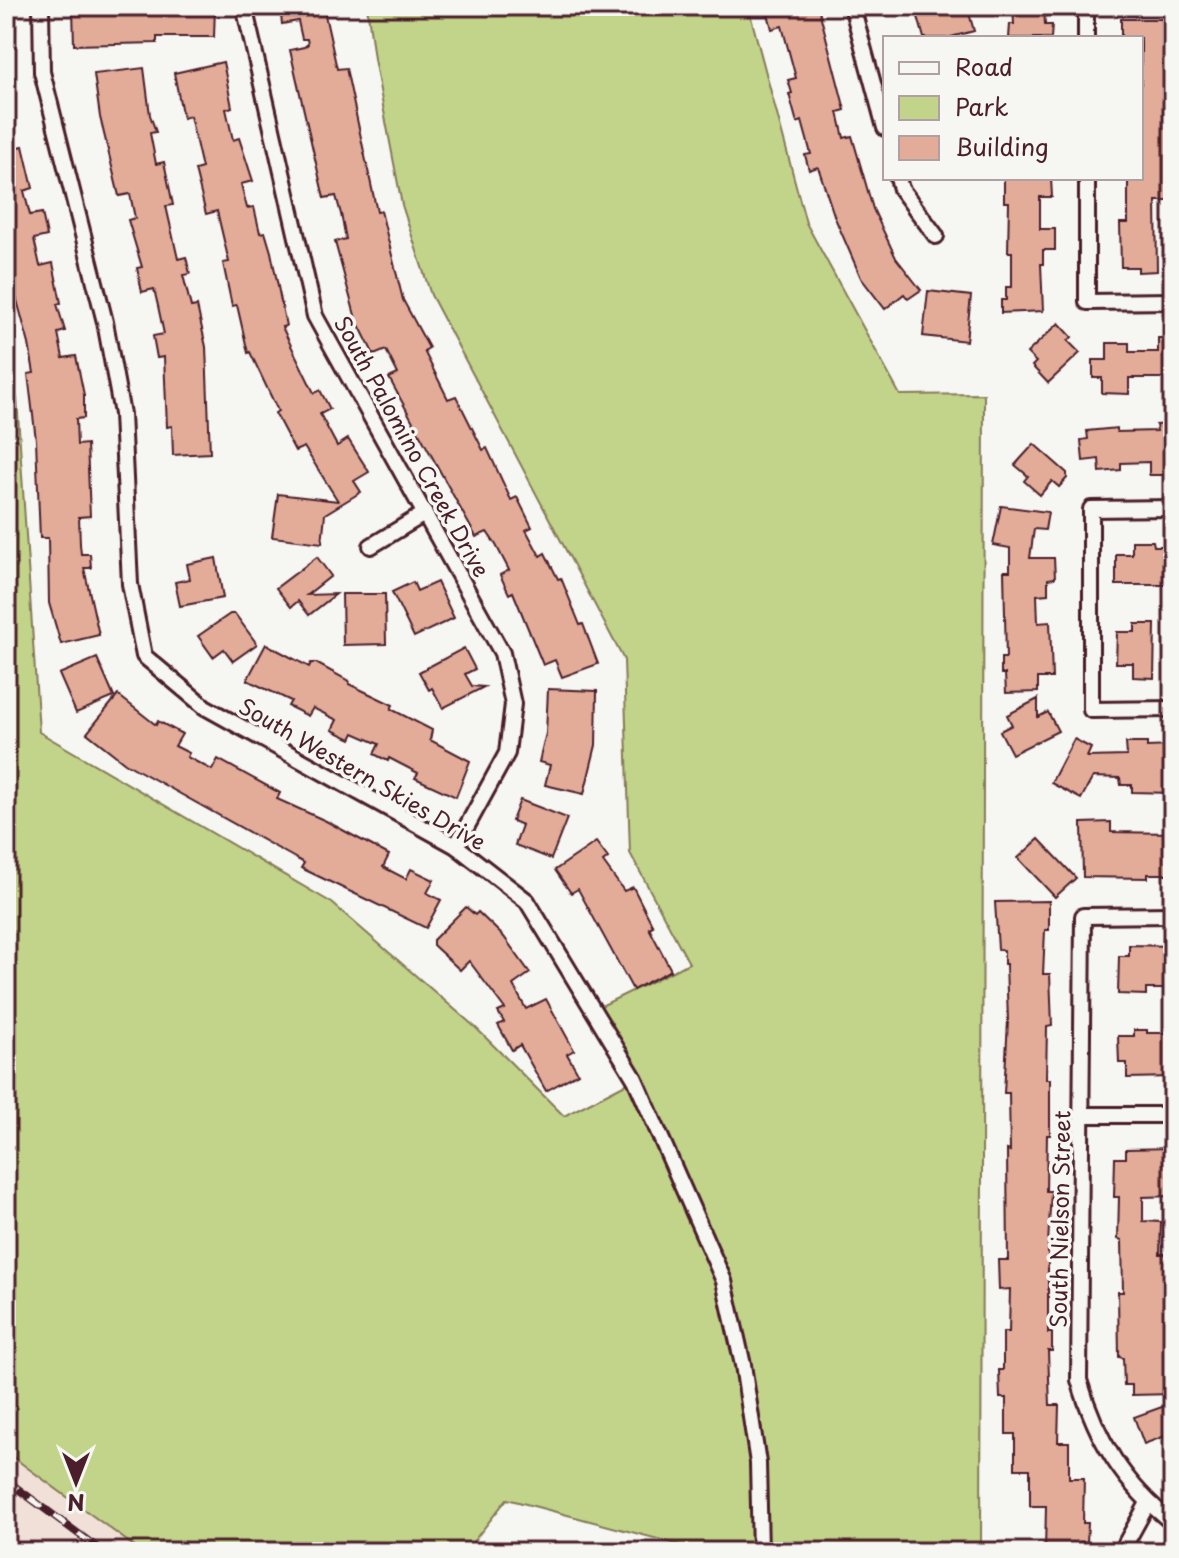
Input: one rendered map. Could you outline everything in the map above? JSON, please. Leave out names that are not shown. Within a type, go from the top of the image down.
[{"type":"street","name":"South Western Skies Drive","points":[[41,6],[42,72],[105,322],[122,414],[130,584],[144,656],[205,707],[456,846],[527,901],[635,1079],[724,1281],[743,1365],[758,1463],[760,1552]]},
{"type":"street","name":"South Palomino Creek Drive","points":[[244,6],[315,316],[502,653],[513,704],[507,753],[456,846]]},
{"type":"street","points":[[852,6],[883,121]]},
{"type":"street","points":[[1086,6],[1086,36]]},
{"type":"street","points":[[899,180],[901,189],[936,236]]},
{"type":"street","points":[[1087,180],[1087,302],[1173,301]]},
{"type":"street","points":[[1173,508],[1091,509],[1091,710],[1173,709]]},
{"type":"street","points":[[371,546],[424,514]]},
{"type":"street","name":"South Nielson Street","points":[[1173,915],[1083,916],[1079,1380],[1089,1415],[1105,1447],[1148,1503],[1173,1523]]},
{"type":"street","points":[[1083,1115],[1173,1115]]},
{"type":"street","points":[[1121,1552],[1148,1503]]},
{"type":"shaded area","points":[[6,1452],[142,1552],[6,1552]]},
{"type":"green space","points":[[367,6],[748,6],[806,223],[900,395],[984,394],[981,1552],[707,1552],[507,1499],[465,1552],[142,1552],[6,1452],[6,353],[17,399],[39,732],[332,903],[475,1027],[564,1116],[635,1079],[593,1010],[689,963],[630,853],[624,660],[431,295],[402,205]]},
{"type":"building","points":[[280,6],[323,6],[337,69],[346,68],[377,212],[381,211],[403,300],[429,348],[424,351],[448,399],[456,396],[483,450],[487,448],[511,500],[517,497],[532,527],[526,530],[540,556],[545,553],[558,579],[561,578],[598,664],[562,677],[555,660],[543,665],[513,592],[509,594],[500,575],[509,570],[496,545],[487,532],[476,537],[389,378],[398,374],[386,350],[374,355],[356,319],[335,242],[346,239],[341,214],[336,196],[324,198],[290,50],[304,47],[308,44],[307,39],[302,39],[298,21],[282,24]]},
{"type":"building","points":[[766,6],[818,6],[845,110],[838,112],[844,138],[852,136],[873,209],[896,258],[921,290],[908,299],[904,294],[885,309],[861,278],[835,218],[818,167],[809,170],[805,155],[811,154],[802,121],[797,123],[789,94],[792,93],[788,80],[796,78],[782,26],[772,29]]},
{"type":"building","points":[[915,6],[967,6],[974,31],[955,36],[923,36]]},
{"type":"building","points":[[1013,6],[1044,6],[1045,25],[1052,25],[1051,36],[1009,36],[1010,24],[1014,24]]},
{"type":"building","points":[[215,7],[214,37],[157,37],[157,43],[74,45],[73,8]]},
{"type":"building","points":[[1121,19],[1167,19],[1167,34],[1172,34],[1172,56],[1164,56],[1165,113],[1170,113],[1172,201],[1156,201],[1157,271],[1138,272],[1138,267],[1121,267],[1120,223],[1128,223],[1128,180],[1143,180],[1143,36],[1121,36]]},
{"type":"building","points":[[223,62],[232,107],[226,109],[233,140],[239,138],[253,181],[241,184],[247,208],[254,207],[260,233],[265,232],[271,252],[286,326],[282,327],[314,393],[320,390],[330,409],[320,414],[337,446],[348,439],[369,472],[354,481],[361,492],[325,514],[322,543],[272,537],[278,494],[338,501],[304,447],[295,451],[248,353],[237,305],[232,306],[223,263],[229,262],[217,211],[206,214],[195,170],[202,168],[190,116],[183,118],[174,73]]},
{"type":"building","points":[[144,68],[150,115],[156,132],[150,133],[156,164],[164,162],[173,205],[166,206],[178,259],[186,257],[190,274],[183,275],[191,307],[197,306],[206,347],[210,453],[173,455],[172,426],[167,427],[164,357],[157,358],[153,336],[164,334],[158,306],[154,289],[142,292],[137,268],[142,267],[128,220],[135,218],[130,194],[119,196],[100,117],[94,74]]},
{"type":"building","points":[[23,146],[33,188],[24,191],[30,215],[42,213],[47,236],[34,239],[40,266],[53,263],[61,303],[57,304],[65,331],[58,333],[63,358],[76,356],[84,395],[84,418],[76,419],[77,445],[87,444],[90,516],[79,517],[80,544],[81,554],[90,554],[91,568],[84,568],[99,635],[61,644],[49,603],[48,538],[40,538],[36,440],[28,374],[34,373],[15,293],[8,294],[6,285],[6,150]]},
{"type":"building","points":[[1004,180],[1051,180],[1052,197],[1040,197],[1040,229],[1055,229],[1055,250],[1043,250],[1043,311],[1001,313],[1001,300],[1006,300],[1006,287],[1012,287],[1012,252],[1008,252],[1009,202],[1004,202]]},
{"type":"building","points":[[928,291],[971,296],[966,341],[923,336]]},
{"type":"building","points":[[1059,323],[1072,337],[1068,341],[1080,353],[1048,383],[1032,366],[1036,362],[1027,353]]},
{"type":"building","points":[[1158,338],[1173,338],[1173,378],[1129,378],[1129,394],[1102,393],[1102,378],[1093,378],[1093,360],[1107,360],[1107,343],[1129,343],[1129,352],[1158,352]]},
{"type":"building","points":[[1169,424],[1171,475],[1149,475],[1149,462],[1121,463],[1121,470],[1100,472],[1099,459],[1083,461],[1081,440],[1088,439],[1087,431],[1117,428],[1117,432],[1157,431],[1156,425]]},
{"type":"building","points":[[1034,444],[1067,473],[1067,478],[1059,487],[1052,481],[1040,495],[1024,481],[1028,476],[1015,465]]},
{"type":"building","points":[[1001,506],[1048,512],[1045,530],[1034,529],[1030,558],[1054,558],[1055,578],[1048,579],[1048,594],[1037,595],[1038,623],[1050,622],[1052,678],[1038,678],[1038,692],[1006,693],[1005,674],[1001,674],[1001,658],[1006,658],[1004,571],[1010,571],[1010,548],[993,545]]},
{"type":"building","points":[[1132,541],[1153,541],[1154,546],[1173,546],[1173,585],[1116,585],[1116,554],[1132,554]]},
{"type":"building","points":[[317,557],[331,576],[307,595],[336,594],[309,615],[298,601],[291,607],[276,588]]},
{"type":"building","points":[[216,558],[223,598],[180,606],[175,582],[190,579],[187,564]]},
{"type":"building","points":[[413,582],[417,591],[437,582],[454,618],[414,637],[392,592]]},
{"type":"building","points":[[342,594],[385,594],[386,644],[343,645]]},
{"type":"building","points":[[230,614],[235,614],[257,644],[233,661],[224,649],[213,657],[198,636]]},
{"type":"building","points":[[1135,624],[1155,624],[1154,678],[1133,677],[1133,663],[1116,663],[1117,632],[1135,632]]},
{"type":"building","points":[[266,644],[309,667],[311,663],[316,663],[432,730],[430,740],[470,761],[456,797],[415,778],[418,773],[374,754],[379,744],[354,733],[351,739],[332,730],[337,720],[313,708],[308,716],[288,706],[291,701],[247,680]]},
{"type":"building","points":[[464,648],[475,669],[465,674],[472,686],[484,687],[443,708],[419,672]]},
{"type":"building","points":[[97,658],[114,697],[76,713],[59,674]]},
{"type":"building","points":[[548,689],[597,691],[596,745],[584,794],[545,785],[550,765],[539,762],[546,733]]},
{"type":"building","points":[[118,695],[156,725],[158,721],[182,734],[175,746],[189,753],[187,757],[212,770],[218,759],[280,793],[277,799],[389,855],[383,867],[406,879],[411,869],[434,880],[427,893],[441,900],[426,928],[301,868],[304,863],[125,763],[87,733]]},
{"type":"building","points":[[1038,699],[1038,717],[1048,712],[1058,731],[1012,754],[1000,731],[1012,725],[1007,715]]},
{"type":"building","points":[[1074,739],[1091,748],[1087,757],[1127,756],[1126,743],[1147,743],[1147,747],[1173,746],[1173,793],[1132,792],[1132,785],[1121,785],[1120,778],[1093,777],[1081,799],[1051,783]]},
{"type":"building","points":[[520,800],[567,818],[551,859],[515,845],[522,825],[512,821]]},
{"type":"building","points":[[1111,822],[1111,832],[1173,833],[1173,874],[1148,874],[1148,878],[1083,877],[1082,823]]},
{"type":"building","points":[[1039,839],[1076,878],[1055,897],[1018,858]]},
{"type":"building","points":[[596,842],[608,858],[603,862],[624,891],[633,887],[653,926],[649,928],[671,970],[633,990],[578,889],[571,893],[555,870]]},
{"type":"building","points":[[1049,901],[1043,974],[1050,974],[1052,1026],[1047,1027],[1046,1079],[1050,1079],[1046,1191],[1051,1191],[1048,1244],[1048,1333],[1052,1333],[1052,1351],[1048,1351],[1050,1405],[1059,1405],[1058,1442],[1069,1442],[1069,1478],[1084,1478],[1083,1523],[1088,1523],[1087,1542],[1080,1542],[1080,1552],[1045,1552],[1046,1506],[1030,1506],[1030,1469],[1015,1469],[1015,1434],[1006,1434],[1006,1398],[1000,1398],[999,1370],[1003,1370],[1003,1332],[1009,1332],[1010,1289],[999,1290],[998,1260],[1008,1260],[1007,1150],[1010,1151],[1009,1093],[1004,1093],[1008,1021],[1006,964],[1004,950],[998,949],[995,902]]},
{"type":"building","points":[[466,907],[475,915],[478,912],[504,937],[530,973],[513,985],[526,1009],[546,999],[574,1050],[567,1054],[578,1073],[546,1091],[520,1045],[512,1050],[498,1025],[504,1022],[498,1012],[505,1009],[469,961],[460,970],[433,945],[433,940]]},
{"type":"building","points":[[1129,945],[1173,946],[1173,989],[1146,989],[1146,995],[1118,994],[1119,956],[1129,956]]},
{"type":"building","points":[[1134,1030],[1173,1033],[1173,1077],[1127,1078],[1127,1063],[1119,1063],[1118,1036],[1134,1036]]},
{"type":"building","points":[[1173,1148],[1173,1196],[1143,1197],[1143,1221],[1161,1222],[1160,1254],[1173,1254],[1173,1394],[1132,1395],[1132,1385],[1124,1385],[1123,1358],[1119,1357],[1118,1292],[1123,1292],[1122,1240],[1118,1239],[1119,1197],[1114,1197],[1115,1158],[1126,1158],[1126,1149]]},
{"type":"building","points":[[1173,1403],[1173,1433],[1144,1444],[1134,1417]]},
{"type":"railway","points":[[6,1480],[103,1552]]}]
